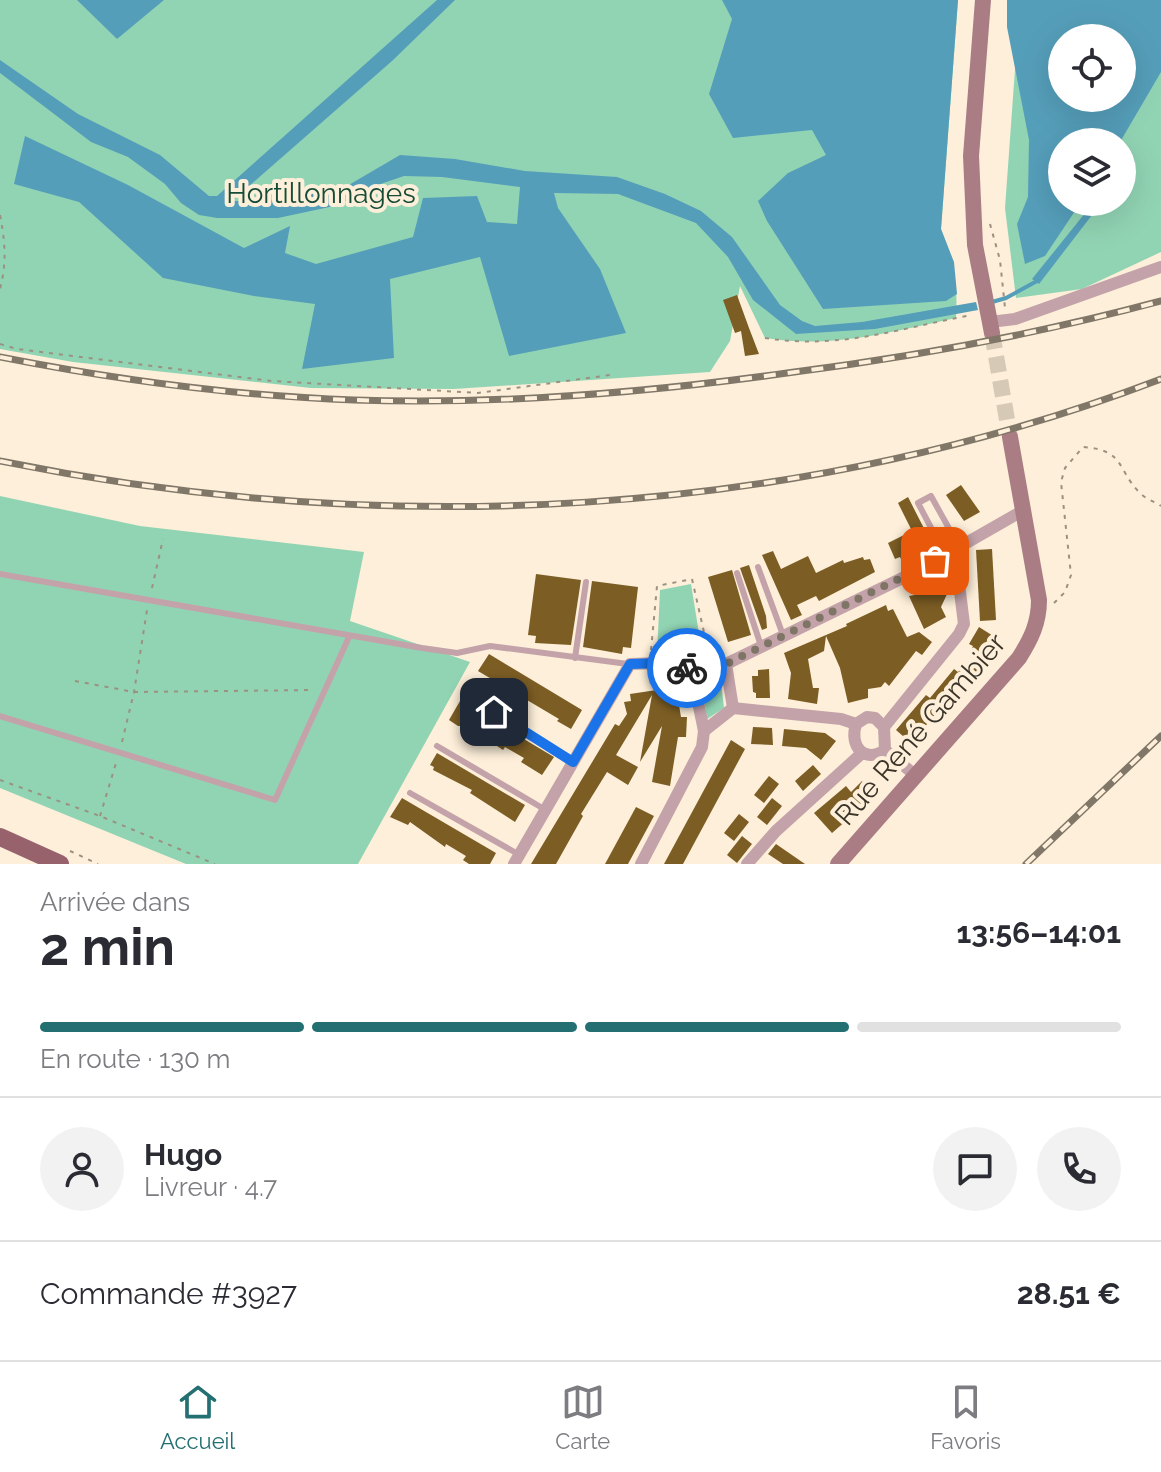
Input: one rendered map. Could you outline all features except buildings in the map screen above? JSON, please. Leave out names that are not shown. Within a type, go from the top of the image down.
[{"type":"main road","points":[[0,837],[60,864]]},
{"type":"street","points":[[983,0],[971,156],[975,245],[994,320],[1015,319],[1161,267]]},
{"type":"street","name":"Rue René Gambier","points":[[838,864],[1019,658],[1031,639],[1039,616],[1039,600],[1010,437]]},
{"type":"street","points":[[516,859],[630,664],[691,668],[711,663],[726,664],[919,570],[949,546],[1024,510]]},
{"type":"street","points":[[916,776],[885,750],[884,727],[964,624],[956,560],[949,546]]},
{"type":"street","points":[[726,664],[733,708]]},
{"type":"street","points":[[641,864],[702,747],[704,731],[691,668]]},
{"type":"street","points":[[704,731],[733,708],[841,719],[856,724]]},
{"type":"street","points":[[884,727],[875,718],[867,717],[856,724],[854,731],[856,746],[861,754],[877,756],[885,750]]},
{"type":"street","points":[[747,864],[776,831],[861,754]]},
{"type":"lane","points":[[931,496],[951,532],[949,546],[937,539],[918,503],[931,496]]},
{"type":"lane","points":[[758,567],[783,635]]},
{"type":"lane","points":[[737,573],[761,646]]},
{"type":"lane","points":[[0,574],[349,637],[457,653],[490,646],[630,664]]},
{"type":"lane","points":[[575,658],[586,582]]},
{"type":"lane","points":[[0,716],[275,800],[349,637]]},
{"type":"lane","points":[[473,700],[573,762]]},
{"type":"lane","points":[[437,746],[545,810]]},
{"type":"lane","points":[[410,793],[516,859]]},
{"type":"path","points":[[0,215],[6,245],[0,289]]},
{"type":"path","points":[[765,338],[800,344],[994,320],[1002,288]]},
{"type":"path","points":[[0,344],[17,349],[272,381],[478,393],[610,375]]},
{"type":"path","points":[[1039,616],[1046,614],[1065,592],[1071,575],[1061,482],[1065,468],[1083,447],[1100,448],[1120,460],[1142,496],[1161,506]]},
{"type":"path","points":[[100,816],[134,692],[163,539]]},
{"type":"path","points":[[650,663],[657,586],[692,579],[711,663]]},
{"type":"path","points":[[75,681],[134,692],[323,690]]},
{"type":"path","points":[[0,780],[100,816],[215,864]]},
{"type":"green space","name":"Hortillonnages","points":[[0,0],[958,0],[941,229],[954,273],[956,318],[838,340],[765,338],[740,286],[730,341],[710,372],[454,389],[311,388],[73,362],[0,349]]},
{"type":"green space","points":[[1020,0],[1161,0],[1161,252],[1082,289],[1016,298],[1005,208]]},
{"type":"green space","points":[[0,496],[140,526],[364,552],[350,621],[470,662],[358,864],[186,864],[0,788]]},
{"type":"green space","points":[[691,584],[702,652],[657,654],[660,590]]},
{"type":"green space","points":[[700,673],[720,674],[724,708],[707,719]]},
{"type":"water","points":[[77,0],[164,0],[117,39]]},
{"type":"water","points":[[437,0],[455,0],[392,61],[232,201],[268,201],[347,186],[400,155],[455,159],[525,171],[617,177],[701,211],[732,237],[780,305],[802,321],[815,326],[862,322],[976,302],[978,310],[875,329],[796,334],[753,300],[728,257],[696,223],[618,194],[554,193],[558,208],[600,269],[626,333],[509,356],[480,257],[390,279],[394,358],[302,369],[315,304],[163,278],[79,202],[14,184],[25,136],[128,185],[244,248],[290,226],[285,253],[316,264],[413,237],[423,198],[477,196],[487,222],[517,224],[520,187],[442,177],[404,176],[366,189],[339,205],[278,218],[199,215],[181,203],[165,184],[128,157],[91,142],[0,73],[0,60],[78,114],[160,155],[209,196],[217,196]]},
{"type":"water","points":[[722,0],[958,0],[941,229],[954,262],[957,294],[946,301],[823,309],[767,221],[758,201],[788,173],[826,155],[812,130],[733,138],[709,94],[732,19]]},
{"type":"water","points":[[1007,0],[1161,0],[1161,72],[1128,128],[1048,128],[1048,216],[1072,216],[1045,256],[1025,264],[1017,224],[1028,197],[1029,140],[1007,27]]},
{"type":"water","points":[[1083,216],[1091,216],[1039,284],[1032,279]]},
{"type":"waterway","points":[[992,302],[1037,281]]},
{"type":"tunnel","points":[[992,333],[1010,437]]},
{"type":"railway","points":[[0,357],[132,380],[265,395],[408,401],[517,399],[679,386],[881,360],[1022,334],[1161,301]]},
{"type":"railway","points":[[0,461],[145,486],[292,501],[439,507],[586,502],[733,487],[878,462],[1021,426],[1161,379]]},
{"type":"railway","points":[[1026,864],[1161,736]]},
{"type":"way so far","points":[[687,668],[711,663],[726,664],[935,561]]},
{"type":"route","points":[[494,712],[573,762],[630,664],[660,663],[687,668]]}]
